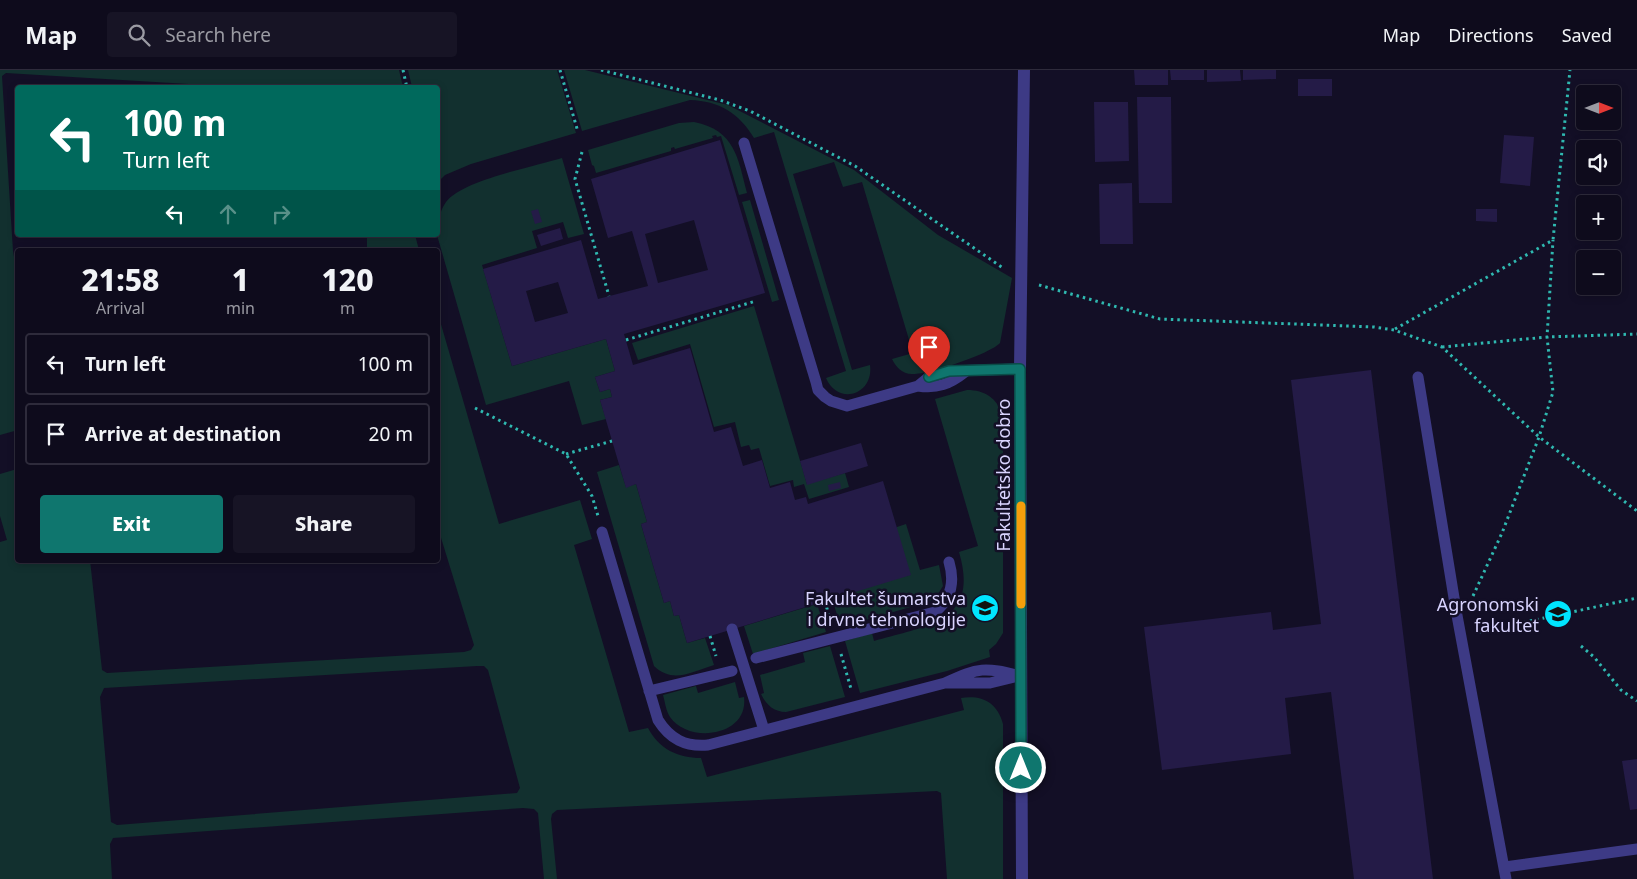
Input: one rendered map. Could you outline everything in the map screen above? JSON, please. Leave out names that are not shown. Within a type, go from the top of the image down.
[{"type":"street","name":"Fakultetsko dobro","points":[[1022,879],[1020,369],[1024,70]]},
{"type":"lane","points":[[744,142],[818,390],[831,401],[846,406],[918,386],[929,377],[949,371],[1020,369]]},
{"type":"lane","points":[[1418,377],[1456,610],[1505,873],[1637,849]]},
{"type":"lane","points":[[602,532],[658,720],[675,739],[683,743],[698,746],[708,745],[945,683],[971,671],[991,668],[1021,676]]},
{"type":"lane","points":[[756,658],[935,612],[949,598],[952,582],[949,562]]},
{"type":"lane","points":[[732,629],[764,730]]},
{"type":"lane","points":[[649,691],[732,670]]},
{"type":"path","points":[[403,70],[406,85]]},
{"type":"path","points":[[560,70],[578,132]]},
{"type":"path","points":[[601,70],[720,100],[750,112],[855,166],[1009,272]]},
{"type":"path","points":[[1456,610],[1475,594],[1502,533],[1539,438],[1554,392],[1548,337],[1553,240],[1570,70]]},
{"type":"path","points":[[582,152],[575,179],[609,296]]},
{"type":"path","points":[[1394,330],[1553,240]]},
{"type":"path","points":[[1032,283],[1160,319],[1374,327],[1394,330],[1442,347],[1539,438],[1637,512]]},
{"type":"path","points":[[626,340],[756,301]]},
{"type":"path","points":[[1442,347],[1548,337],[1637,334]]},
{"type":"path","points":[[475,408],[566,454],[592,496],[602,532]]},
{"type":"path","points":[[566,454],[612,441]]},
{"type":"path","points":[[1461,635],[1637,598]]},
{"type":"path","points":[[1581,646],[1594,657],[1621,690],[1637,701]]},
{"type":"green space","points":[[0,70],[399,70],[403,85],[205,85],[6,73],[2,76],[15,263],[15,431],[0,435]]},
{"type":"green space","points":[[408,70],[557,70],[576,133],[471,164],[445,175],[440,180],[440,85],[412,85]]},
{"type":"green space","points":[[564,70],[585,70],[728,105],[854,170],[938,235],[1012,278],[1000,343],[994,348],[972,358],[931,371],[912,374],[900,370],[892,359],[913,353],[862,182],[843,187],[834,162],[793,174],[852,370],[870,365],[870,375],[861,390],[846,394],[838,392],[826,378],[846,371],[774,132],[754,138],[742,122],[727,110],[710,103],[690,100],[582,131]]},
{"type":"green space","points":[[694,122],[708,126],[718,132],[732,147],[741,168],[747,193],[739,195],[721,136],[717,137],[716,135],[712,136],[713,138],[675,149],[674,147],[671,148],[671,151],[596,173],[592,165],[588,150],[679,123]]},
{"type":"green space","points":[[562,158],[584,234],[568,238],[563,222],[532,231],[537,248],[482,265],[512,366],[606,339],[615,371],[595,377],[600,392],[610,389],[612,397],[600,400],[606,419],[582,425],[569,381],[486,405],[438,237],[440,237],[440,215],[446,202],[455,194],[467,187],[517,170]]},
{"type":"green space","points":[[750,200],[779,300],[772,302],[742,202]]},
{"type":"green space","points":[[367,237],[416,237],[418,248],[366,248]]},
{"type":"green space","points":[[754,306],[807,484],[845,473],[849,487],[809,499],[804,484],[794,487],[793,480],[770,486],[759,448],[751,450],[749,445],[741,447],[735,422],[714,427],[690,344],[638,360],[632,343]]},
{"type":"green space","points":[[440,321],[499,524],[580,500],[592,539],[574,545],[629,732],[648,728],[658,742],[670,751],[693,758],[701,758],[707,777],[964,710],[961,698],[982,699],[993,705],[1003,724],[1003,879],[947,879],[941,793],[937,791],[557,810],[552,814],[551,819],[557,879],[544,879],[538,813],[534,809],[523,808],[113,838],[110,844],[112,879],[0,879],[0,542],[7,540],[0,516],[0,474],[15,470],[15,563],[90,563],[102,670],[107,673],[464,652],[471,650],[474,645],[440,534]],"holes":[[[477,666],[484,666],[488,670],[520,788],[517,793],[117,825],[111,822],[100,697],[104,688]]]},
{"type":"green space","points":[[967,390],[985,393],[994,400],[1003,416],[1003,633],[996,644],[989,650],[990,657],[947,671],[860,693],[845,641],[872,633],[874,641],[930,625],[944,617],[955,607],[962,594],[964,576],[959,552],[978,546],[935,399]]},
{"type":"green space","points":[[619,465],[626,487],[636,484],[647,522],[641,524],[664,603],[670,601],[674,616],[679,615],[687,643],[705,638],[714,665],[682,675],[668,674],[654,666],[597,472]]},
{"type":"green space","points":[[906,524],[920,570],[939,565],[943,586],[936,597],[928,602],[841,627],[832,599],[897,527]]},
{"type":"green space","points":[[817,604],[826,632],[753,654],[744,626]]},
{"type":"green space","points":[[830,646],[845,697],[786,712],[778,711],[768,705],[761,694],[764,693],[760,675],[805,662],[803,653]]},
{"type":"green space","points":[[735,682],[739,698],[744,697],[743,710],[737,721],[728,728],[716,732],[690,731],[679,726],[670,717],[663,695],[696,686],[698,693]]},
{"type":"building","points":[[1134,70],[1168,70],[1168,85],[1135,85]]},
{"type":"building","points":[[1170,70],[1204,70],[1204,80],[1171,80]]},
{"type":"building","points":[[1207,70],[1240,70],[1241,81],[1207,82]]},
{"type":"building","points":[[1243,70],[1276,70],[1276,79],[1243,80]]},
{"type":"building","points":[[1298,79],[1332,79],[1332,96],[1298,96]]},
{"type":"building","points":[[1137,97],[1171,97],[1172,203],[1139,203]]},
{"type":"building","points":[[1094,102],[1128,102],[1129,161],[1095,162]]},
{"type":"building","points":[[1504,135],[1534,137],[1530,186],[1500,183]]},
{"type":"building","points":[[720,140],[765,293],[624,334],[633,365],[690,348],[714,432],[731,427],[743,466],[762,460],[770,488],[790,482],[795,500],[806,497],[808,504],[883,481],[911,575],[687,643],[679,615],[674,616],[670,601],[664,603],[641,524],[647,522],[636,484],[626,488],[600,400],[612,397],[610,389],[600,392],[595,377],[615,371],[606,339],[512,366],[483,269],[581,240],[598,299],[648,286],[632,231],[608,238],[591,179]],"holes":[[[694,220],[708,270],[658,283],[645,234]],[[558,282],[568,313],[535,322],[526,291]]]},
{"type":"building","points":[[1132,183],[1133,244],[1100,244],[1099,184]]},
{"type":"building","points":[[538,209],[542,222],[535,224],[531,211]]},
{"type":"building","points":[[1476,209],[1497,209],[1497,222],[1476,221]]},
{"type":"building","points":[[560,228],[563,239],[541,246],[537,235]]},
{"type":"building","points":[[1371,370],[1433,879],[1354,879],[1331,692],[1285,698],[1291,754],[1162,770],[1144,627],[1271,612],[1273,630],[1321,624],[1291,380]]},
{"type":"building","points":[[861,443],[868,466],[807,485],[800,461]]},
{"type":"building","points":[[840,482],[841,488],[829,491],[828,485]]},
{"type":"building","points":[[1637,759],[1637,809],[1630,810],[1622,761]]},
{"type":"slow traffic","points":[[1021,506],[1021,604]]},
{"type":"place","name":"Fakultet šumarstva i drvne tehnologije","points":[[985,608]]},
{"type":"place","name":"Agronomski fakultet","points":[[1558,614]]},
{"type":"route","points":[[929,377],[949,371],[1020,369],[1021,768]]}]
